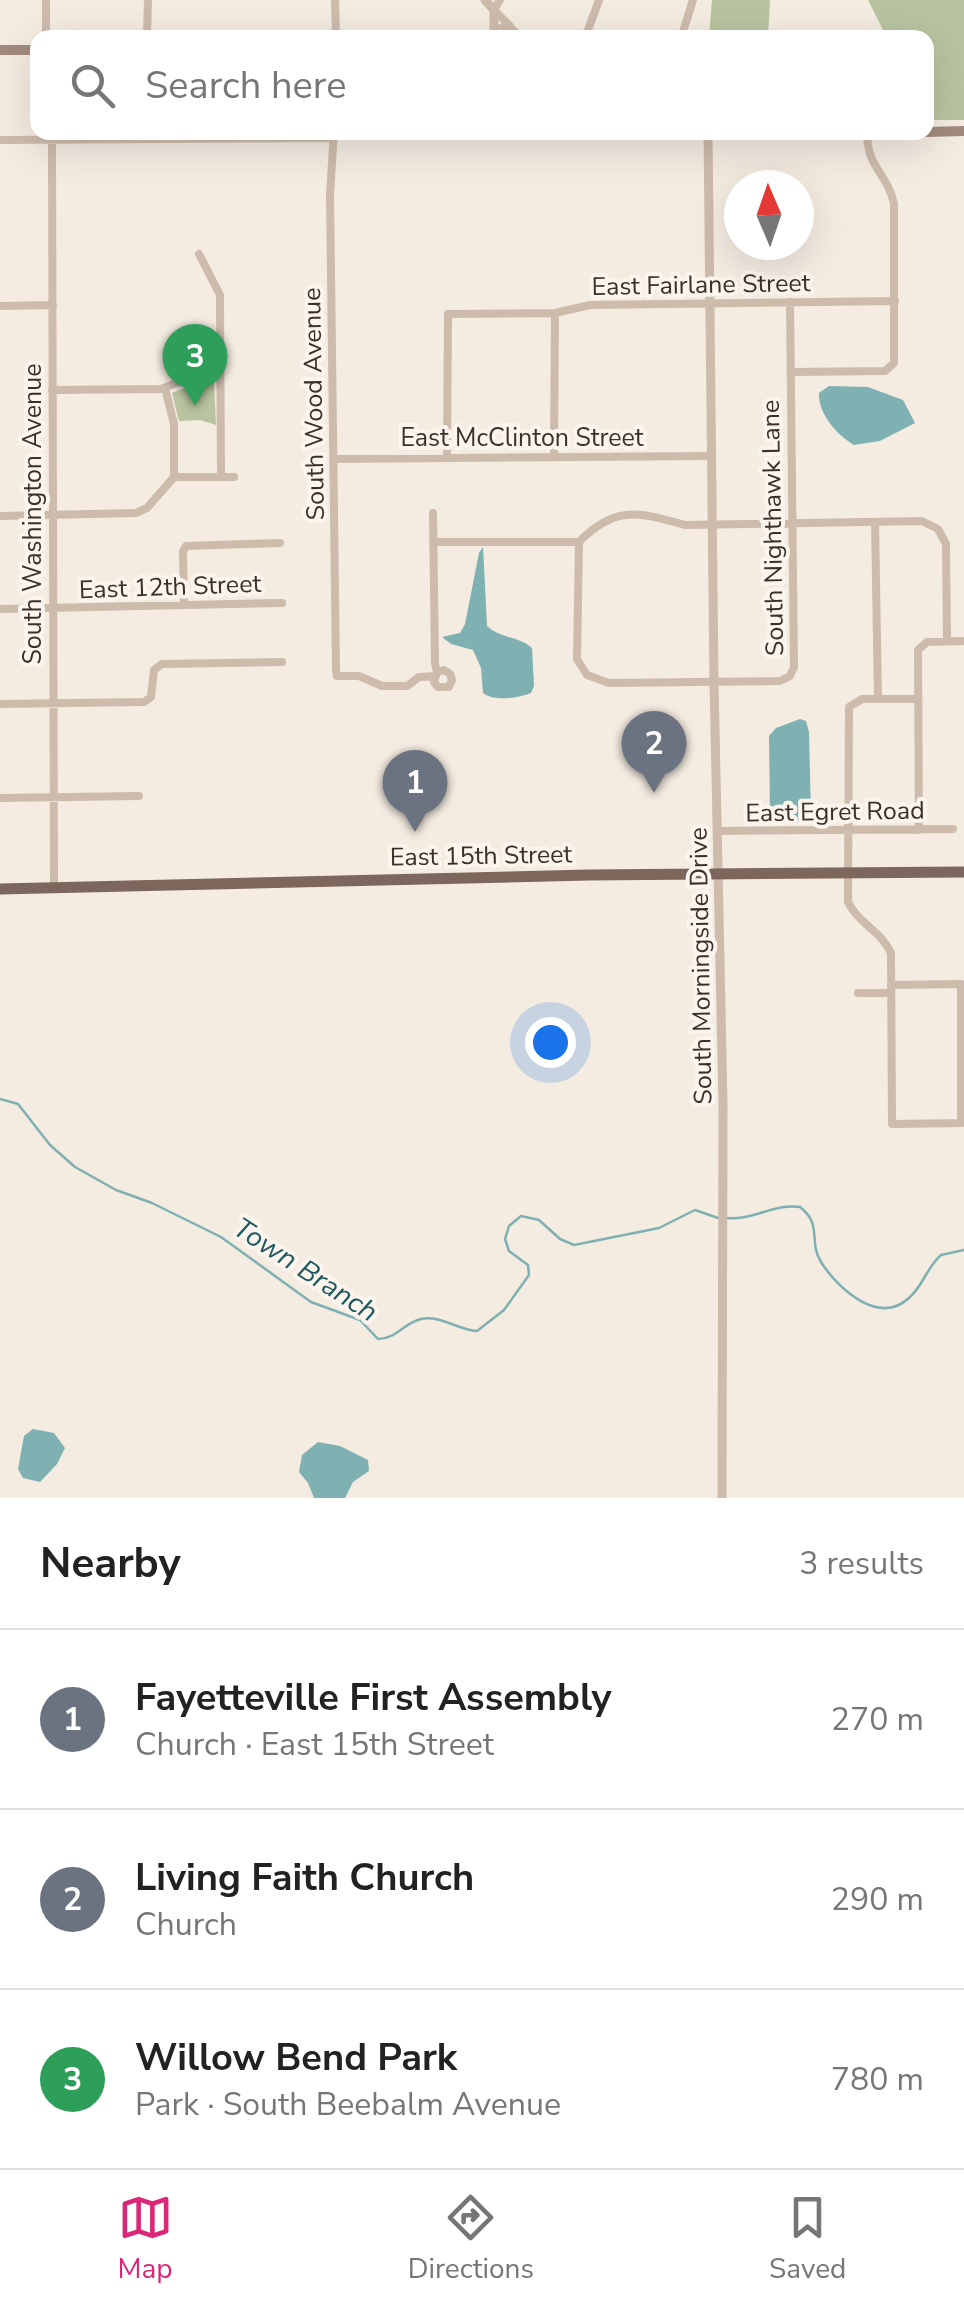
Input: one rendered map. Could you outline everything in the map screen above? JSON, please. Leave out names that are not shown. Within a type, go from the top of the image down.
[{"type":"main road","points":[[0,50],[30,50]]},
{"type":"main road","points":[[934,132],[964,131]]},
{"type":"main road","name":"East 15th Street","points":[[0,889],[964,872]]},
{"type":"street","points":[[46,0],[46,30]]},
{"type":"street","points":[[148,0],[148,30]]},
{"type":"street","points":[[335,0],[336,30]]},
{"type":"street","points":[[485,0],[514,30]]},
{"type":"street","points":[[494,30],[494,10],[500,0]]},
{"type":"street","points":[[588,30],[599,0]]},
{"type":"street","points":[[683,30],[692,0]]},
{"type":"street","points":[[499,30],[510,26]]},
{"type":"street","points":[[0,140],[52,140]]},
{"type":"street","name":"South Washington Avenue","points":[[52,140],[54,887]]},
{"type":"street","name":"South Wood Avenue","points":[[333,140],[330,194],[337,676],[359,676],[382,686],[407,686],[419,677],[436,674],[433,542]]},
{"type":"street","name":"South Morningside Drive","points":[[708,140],[724,1205],[722,1498]]},
{"type":"street","points":[[791,372],[878,372],[890,368],[895,356],[894,204],[892,191],[870,162],[868,140]]},
{"type":"street","points":[[199,254],[220,294],[222,477]]},
{"type":"street","name":"East Fairlane Street","points":[[447,458],[448,314],[554,314],[590,304],[894,301]]},
{"type":"street","name":"South Nighthawk Lane","points":[[714,682],[780,681],[793,672],[790,302]]},
{"type":"street","points":[[0,306],[53,305]]},
{"type":"street","points":[[554,314],[554,457]]},
{"type":"street","points":[[52,390],[165,388],[200,374],[220,374]]},
{"type":"street","points":[[0,516],[142,512],[174,477],[174,424],[165,388]]},
{"type":"street","name":"East McClinton Street","points":[[334,459],[712,456]]},
{"type":"street","points":[[174,477],[234,477]]},
{"type":"street","points":[[433,513],[433,542],[579,542]]},
{"type":"street","points":[[714,682],[602,682],[582,671],[576,658],[579,542],[595,525],[617,516],[644,515],[685,525],[922,522],[934,526],[943,536],[946,548],[947,642]]},
{"type":"street","points":[[875,522],[878,699]]},
{"type":"street","points":[[184,604],[186,546],[280,544]]},
{"type":"street","name":"East 12th Street","points":[[0,609],[282,603]]},
{"type":"street","points":[[919,830],[918,650],[927,642],[964,642]]},
{"type":"street","points":[[0,704],[144,702],[151,697],[154,670],[162,664],[282,662]]},
{"type":"street","points":[[858,994],[891,989],[962,984],[963,1122],[892,1124],[891,989],[891,953],[885,940],[853,913],[848,902],[849,707],[856,700],[918,699]]},
{"type":"street","points":[[0,798],[139,796]]},
{"type":"street","name":"East Egret Road","points":[[716,830],[953,829]]},
{"type":"green space","points":[[712,0],[770,0],[768,30],[710,30]]},
{"type":"green space","points":[[868,0],[964,0],[964,120],[934,120],[934,30],[883,30]]},
{"type":"green space","points":[[204,381],[214,382],[216,425],[200,420],[179,421],[172,393]]},
{"type":"water","points":[[829,386],[868,387],[903,400],[915,423],[880,441],[854,445],[835,430],[822,409],[819,393]]},
{"type":"water","points":[[483,547],[487,626],[532,648],[534,686],[526,695],[500,698],[483,693],[481,668],[473,650],[442,637],[460,633],[465,624]]},
{"type":"water","points":[[800,719],[806,721],[809,732],[811,814],[804,822],[784,822],[770,811],[769,736],[776,728]]},
{"type":"water","points":[[33,1429],[54,1433],[65,1448],[57,1464],[40,1482],[23,1478],[18,1469],[24,1436]]},
{"type":"water","points":[[318,1442],[340,1446],[368,1460],[369,1471],[353,1482],[345,1498],[314,1498],[299,1472],[302,1455]]},
{"type":"waterway","name":"Town Branch","points":[[0,1099],[18,1104],[50,1145],[75,1167],[116,1190],[221,1237],[311,1302],[360,1320],[378,1339],[428,1318],[477,1331],[504,1310],[529,1275],[528,1265],[509,1251],[505,1239],[509,1226],[521,1216],[539,1220],[560,1239],[574,1245],[659,1228],[695,1210],[718,1218]]},
{"type":"waterway","name":"Town Branch","points":[[726,1218],[800,1207],[811,1220],[817,1254],[828,1272],[860,1301],[885,1308],[909,1298],[941,1255],[964,1250]]},
{"type":"place","name":"Willow Bend Park","points":[[195,406]]},
{"type":"place","name":"Living Faith Church","points":[[654,793]]},
{"type":"place","name":"Fayetteville First Assembly","points":[[415,832]]}]
